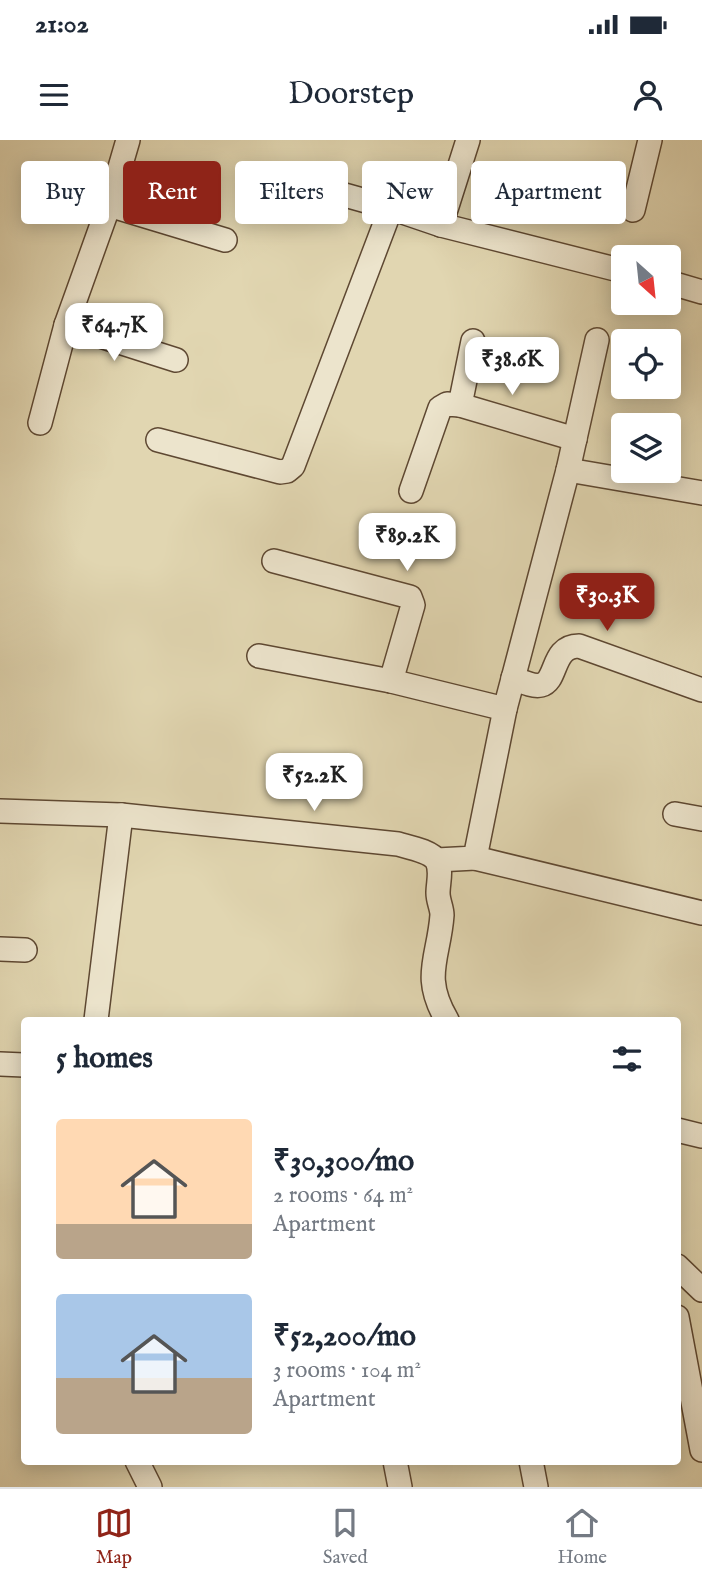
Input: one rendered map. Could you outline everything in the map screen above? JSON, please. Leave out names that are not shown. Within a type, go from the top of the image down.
[{"type":"street","points":[[40,423],[66,325],[110,205],[128,140]]},
{"type":"street","points":[[441,225],[468,140]]},
{"type":"street","points":[[633,210],[650,140]]},
{"type":"street","points":[[110,205],[225,240]]},
{"type":"street","points":[[158,440],[280,472],[290,468],[295,462],[385,224]]},
{"type":"street","points":[[438,224],[611,268]]},
{"type":"street","points":[[681,286],[702,292]]},
{"type":"street","points":[[66,325],[176,360]]},
{"type":"street","points":[[475,858],[505,709],[568,470],[597,340]]},
{"type":"street","points":[[460,405],[473,341]]},
{"type":"street","points":[[411,491],[440,408],[447,404],[460,405],[575,439]]},
{"type":"street","points":[[568,470],[702,493]]},
{"type":"street","points":[[274,561],[410,597],[413,605],[391,681]]},
{"type":"street","points":[[513,678],[543,685],[549,680],[558,659],[565,651],[571,646],[579,646],[702,690]]},
{"type":"street","points":[[259,656],[391,681],[505,709]]},
{"type":"street","points":[[0,811],[121,815],[398,844],[432,856],[437,860],[440,874],[438,895],[442,913],[433,958],[433,986],[438,1005],[445,1017]]},
{"type":"street","points":[[675,814],[702,819]]},
{"type":"street","points":[[96,1017],[121,815]]},
{"type":"street","points":[[437,860],[475,858],[702,913]]},
{"type":"street","points":[[0,949],[25,950]]},
{"type":"street","points":[[0,1063],[21,1065]]},
{"type":"street","points":[[681,1131],[702,1136]]},
{"type":"street","points":[[681,1270],[702,1290]]},
{"type":"street","points":[[681,1338],[702,1450]]},
{"type":"street","points":[[139,1465],[150,1487]]},
{"type":"street","points":[[396,1465],[400,1487]]},
{"type":"street","points":[[532,1465],[536,1487]]}]
